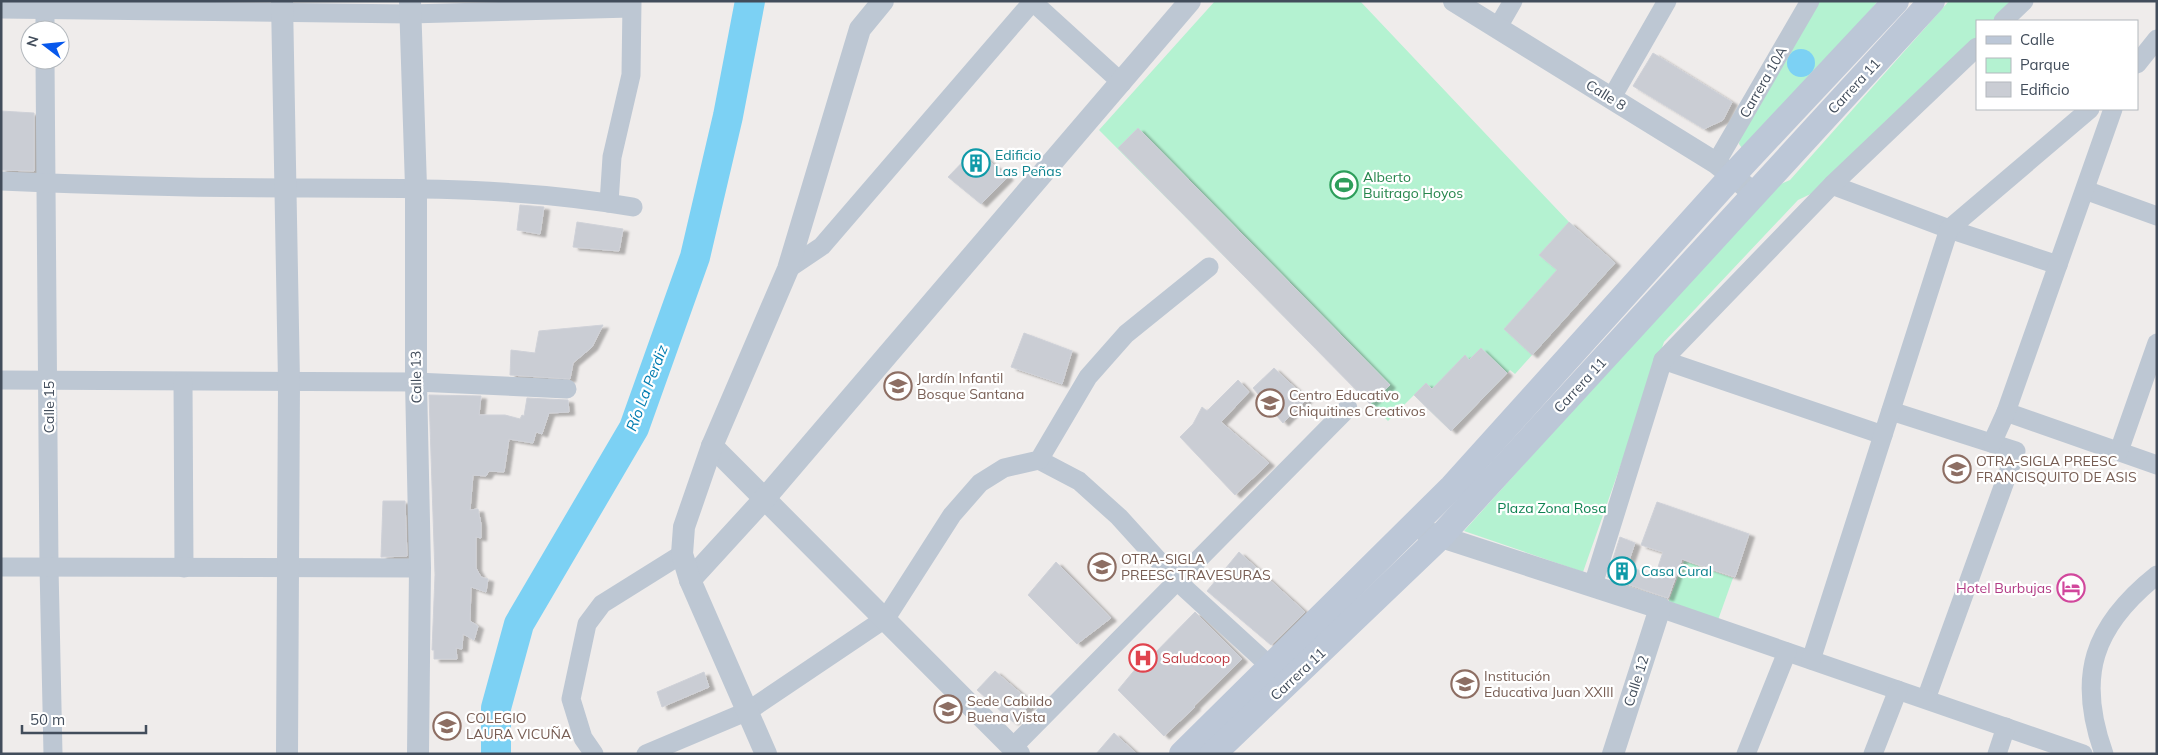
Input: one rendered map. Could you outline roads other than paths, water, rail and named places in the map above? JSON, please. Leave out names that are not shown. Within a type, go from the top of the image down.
[{"type":"main road","name":"Carrera 11","points":[[1198,751],[1271,667],[1452,487],[1725,169],[1896,1]]},
{"type":"main road","name":"Carrera 11","points":[[1198,751],[1441,536],[1932,1]]},
{"type":"street","points":[[766,754],[690,580],[682,554],[684,527],[712,446],[788,270],[860,29],[864,1]]},
{"type":"street","points":[[860,29],[883,1]]},
{"type":"street","points":[[690,580],[766,497],[1122,83],[1190,1]]},
{"type":"street","name":"Calle 8","points":[[1454,1],[1725,169],[1755,194]]},
{"type":"street","points":[[1498,27],[1513,1]]},
{"type":"street","points":[[1611,99],[1667,1]]},
{"type":"street","name":"Carrera 10A","points":[[1725,169],[1810,1]]},
{"type":"street","points":[[2005,20],[2024,1]]},
{"type":"street","points":[[788,270],[822,246],[1033,2],[1122,83]]},
{"type":"street","points":[[1,9],[45,5],[410,8],[631,4],[630,75],[612,157],[609,203]]},
{"type":"street","points":[[45,5],[45,20]]},
{"type":"street","points":[[282,7],[289,382],[287,754]]},
{"type":"street","name":"Calle 13","points":[[410,8],[416,187],[416,382],[420,568],[418,754]]},
{"type":"street","points":[[2138,63],[2157,39]]},
{"type":"street","points":[[1593,585],[1663,360],[1832,185],[1976,48]]},
{"type":"street","name":"Calle 15","points":[[45,70],[48,183],[49,567],[53,754]]},
{"type":"street","points":[[1812,660],[1949,229],[2089,110]]},
{"type":"street","points":[[1992,443],[2006,412],[2113,110]]},
{"type":"street","points":[[1,181],[286,188],[416,187],[523,192],[633,208]]},
{"type":"street","points":[[1832,185],[1949,229],[2058,265]]},
{"type":"street","points":[[2085,190],[2157,216]]},
{"type":"street","points":[[1039,460],[1088,377],[1126,334],[1209,268]]},
{"type":"street","points":[[2119,451],[2157,343]]},
{"type":"street","points":[[1663,360],[1883,435]]},
{"type":"street","points":[[1,380],[416,382],[567,389]]},
{"type":"street","points":[[183,382],[184,568]]},
{"type":"street","points":[[712,446],[766,497],[1016,751],[1177,581],[1348,408]]},
{"type":"street","points":[[1891,411],[2016,451],[1926,700]]},
{"type":"street","points":[[2006,412],[2157,465]]},
{"type":"street","points":[[646,754],[748,711],[886,618],[952,515],[980,483],[1004,468],[1039,460],[1079,481],[1086,487],[1119,517],[1177,581],[1271,667]]},
{"type":"street","points":[[1411,528],[1593,585],[2083,754]]},
{"type":"street","points":[[594,754],[583,738],[571,699],[587,624],[602,604],[682,554]]},
{"type":"street","points":[[1,567],[420,568]]},
{"type":"street","points":[[2104,754],[2094,726],[2089,691],[2094,660],[2109,625],[2139,589],[2157,575]]},
{"type":"street","name":"Calle 12","points":[[1613,754],[1660,608]]},
{"type":"street","points":[[1746,754],[1787,652]]},
{"type":"street","points":[[1874,754],[1898,690]]},
{"type":"street","points":[[1997,754],[2006,727]]},
{"type":"water","points":[[1801,49],[1811,53],[1815,63],[1811,73],[1801,77],[1791,73],[1787,63],[1791,53]]},
{"type":"waterway","name":"Río La Perdiz","points":[[496,754],[496,708],[519,624],[634,428],[695,257],[728,116],[750,1]]},
{"type":"place","name":"Edificio Las Peñas","points":[[976,163]]},
{"type":"place","name":"Alberto Buitrago Hoyos","points":[[1344,185]]},
{"type":"place","name":"Jardín Infantil Bosque Santana","points":[[898,386]]},
{"type":"place","name":"Centro Educativo Chiquitines Creativos","points":[[1270,403]]},
{"type":"place","name":"OTRA-SIGLA PREESC FRANCISQUITO DE ASIS","points":[[1957,469]]},
{"type":"place","name":"OTRA-SIGLA PREESC TRAVESURAS","points":[[1102,567]]},
{"type":"place","name":"Casa Cural","points":[[1622,571]]},
{"type":"place","name":"Hotel Burbujas","points":[[2071,588]]},
{"type":"place","name":"Saludcoop","points":[[1143,658]]},
{"type":"place","name":"Institución Educativa Juan XXIII","points":[[1465,684]]},
{"type":"place","name":"Sede Cabildo Buena Vista","points":[[948,709]]},
{"type":"place","name":"COLEGIO LAURA VICUÑA","points":[[447,726]]},
{"type":"park label","name":"Plaza Zona Rosa","points":[[1552,508]]}]
